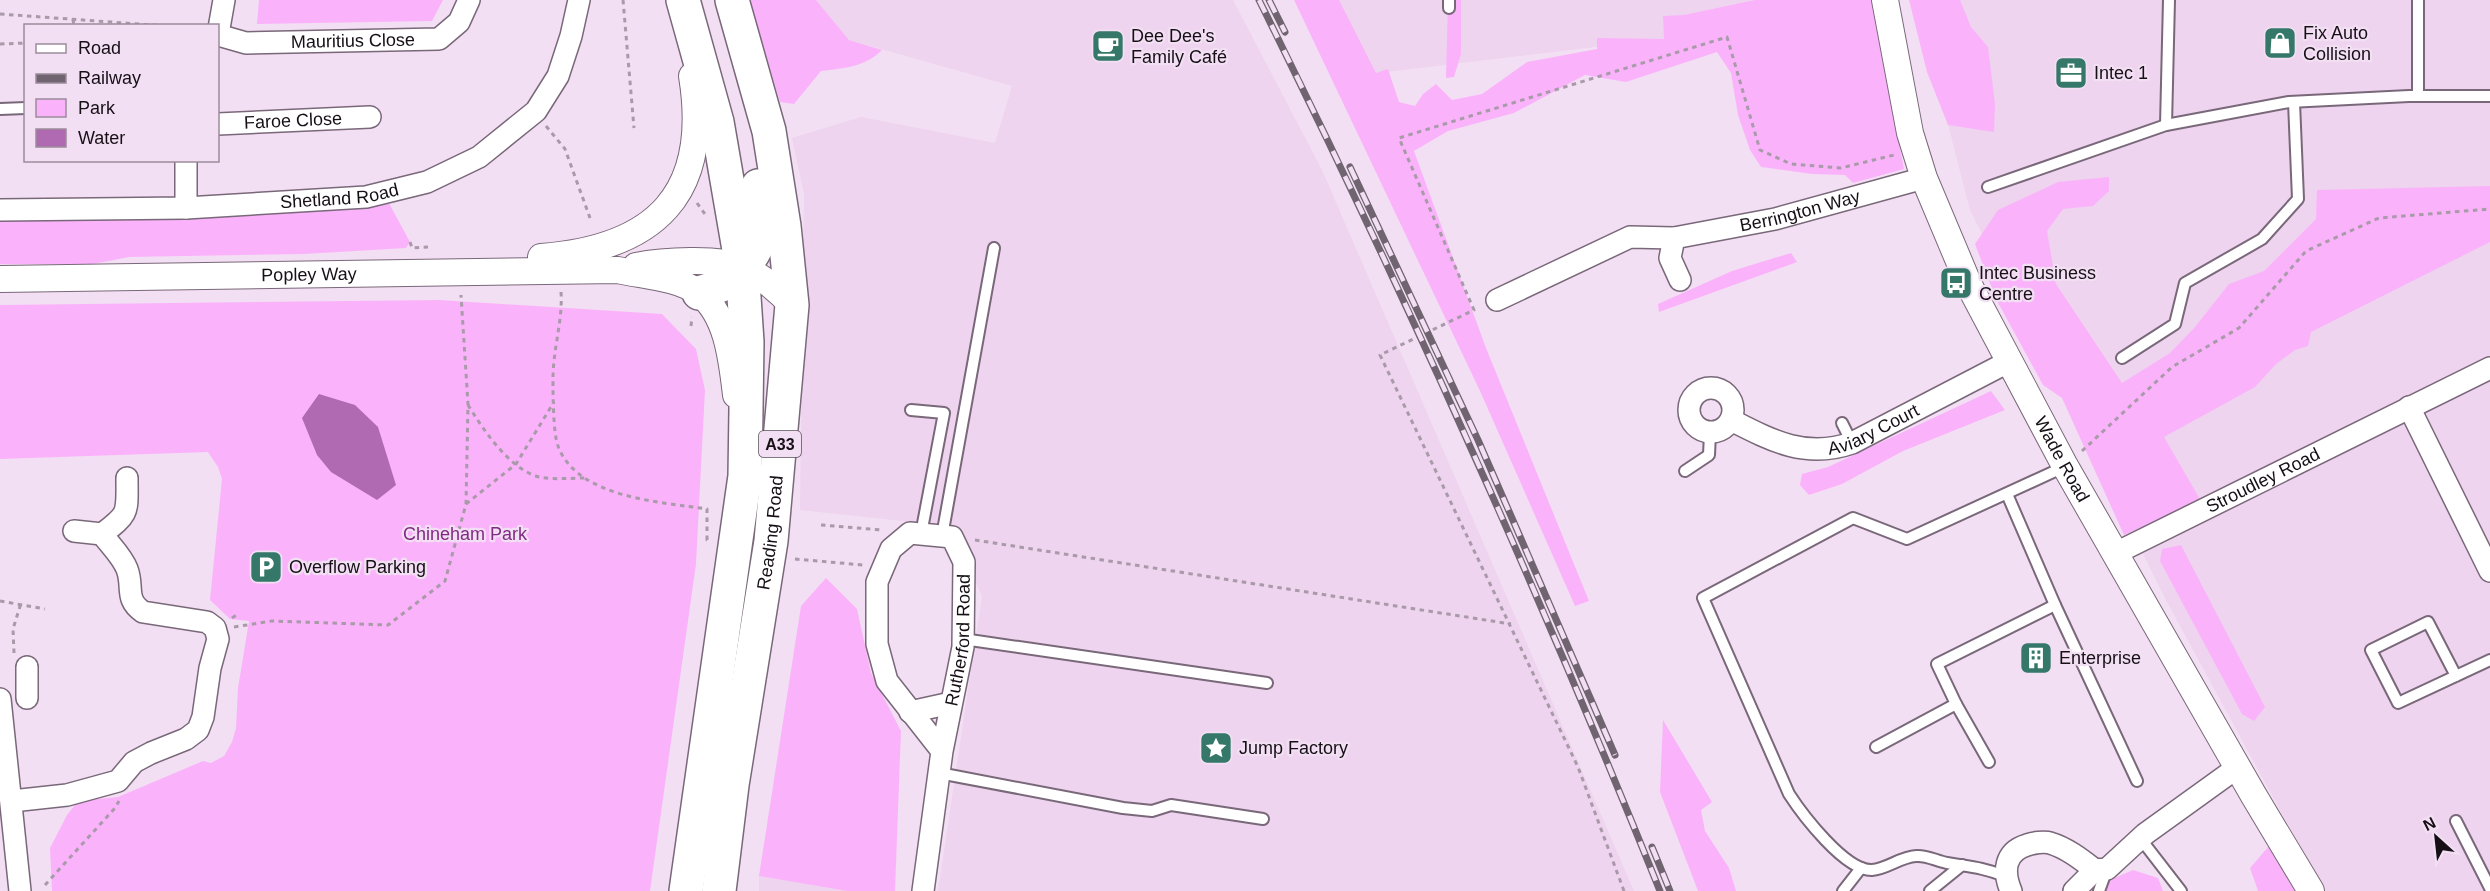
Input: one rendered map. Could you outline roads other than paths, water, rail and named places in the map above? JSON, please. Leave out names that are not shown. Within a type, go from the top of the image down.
[{"type":"highway","name":"Reading Road","points":[[719,891],[732,785],[771,541],[792,305],[784,226],[769,131],[732,0]]},
{"type":"highway","name":"Reading Road","points":[[686,891],[745,476],[747,342],[742,267],[695,4]]},
{"type":"highway","points":[[699,293],[729,281],[742,267]]},
{"type":"street","points":[[219,28],[224,0]]},
{"type":"street","name":"Mauritius Close","points":[[219,34],[246,43],[439,39],[459,22],[469,0]]},
{"type":"street","name":"Shetland Road","points":[[0,210],[186,208],[366,197],[427,182],[479,157],[536,111],[558,76],[572,36],[579,0]]},
{"type":"street","name":"Wade Road","points":[[1885,0],[1910,133],[1924,178],[1969,285],[2065,466],[2311,891]]},
{"type":"street","points":[[465,281],[486,262],[559,256],[599,248],[638,231],[661,214],[677,196],[690,170],[695,138],[696,102],[689,55],[695,4]]},
{"type":"street","name":"Faroe Close","points":[[219,124],[370,117]]},
{"type":"street","points":[[186,162],[186,208]]},
{"type":"street","name":"Berrington Way","points":[[1497,300],[1630,237],[1674,238],[1775,219],[1924,178]]},
{"type":"street","points":[[1674,238],[1670,258],[1680,279]]},
{"type":"street","name":"Popley Way","points":[[0,279],[465,281],[618,270],[639,265],[699,261],[742,267],[777,288],[792,305]]},
{"type":"street","name":"Popley Way","points":[[618,270],[675,282],[699,293]]},
{"type":"street","points":[[699,293],[707,301],[723,328],[734,382],[745,476]]},
{"type":"street","name":"Aviary Court","points":[[1731,420],[1770,440],[1805,449],[1834,449],[2008,362]]},
{"type":"street","name":"Stroudley Road","points":[[2116,553],[2490,368]]},
{"type":"street","points":[[1715,388],[1725,393],[1733,406],[1731,420],[1726,426],[1717,432],[1710,432],[1701,430],[1689,416],[1692,398],[1702,390],[1715,388]]},
{"type":"street","points":[[2409,407],[2490,571]]},
{"type":"street","points":[[75,531],[102,534],[121,519],[127,510],[127,478]]},
{"type":"street","points":[[12,801],[67,795],[118,781],[134,762],[186,739],[198,730],[203,717],[210,668],[218,639],[215,628],[207,622],[143,612],[136,607],[131,601],[128,571],[102,534]]},
{"type":"street","name":"Rutherford Road","points":[[923,891],[942,751],[963,639],[964,562],[932,535],[891,549],[877,582],[877,644],[887,681],[942,751]]},
{"type":"street","points":[[0,691],[27,694],[21,663]]},
{"type":"street","points":[[0,699],[20,891]]},
{"type":"street","points":[[910,712],[951,703]]},
{"type":"street","points":[[2074,891],[2100,877],[2140,838],[2238,767]]},
{"type":"street","points":[[2008,884],[2008,858],[2019,848],[2049,842],[2076,855],[2100,877]]},
{"type":"lane","points":[[2166,125],[2169,0]]},
{"type":"lane","points":[[2418,0],[2418,96]]},
{"type":"lane","points":[[1988,188],[2166,125],[2294,102],[2418,96],[2490,96]]},
{"type":"lane","points":[[2122,358],[2175,324],[2185,283],[2262,239],[2298,199],[2294,102]]},
{"type":"lane","points":[[0,109],[24,108]]},
{"type":"lane","points":[[932,535],[994,248]]},
{"type":"lane","points":[[911,410],[944,413],[932,535]]},
{"type":"lane","points":[[1842,423],[1852,442]]},
{"type":"lane","points":[[1685,471],[1709,456],[1710,432]]},
{"type":"lane","points":[[2008,884],[1981,867],[1945,863],[1918,855],[1872,870],[1861,868],[1821,836],[1806,820],[1789,794],[1703,598],[1853,518],[1907,539],[2065,466]]},
{"type":"lane","points":[[2007,494],[2055,605],[2137,781]]},
{"type":"lane","points":[[1989,762],[1956,704],[1937,664],[2055,605]]},
{"type":"lane","points":[[2456,676],[2428,621],[2371,650],[2398,704],[2490,660]]},
{"type":"lane","points":[[963,639],[1267,683]]},
{"type":"lane","points":[[1876,747],[1956,704]]},
{"type":"lane","points":[[939,773],[1123,807],[1152,811],[1171,805],[1263,819]]},
{"type":"lane","points":[[2456,821],[2490,888]]},
{"type":"lane","points":[[2140,838],[2181,891]]},
{"type":"lane","points":[[1930,891],[1962,865]]},
{"type":"lane","points":[[1843,891],[1861,868]]},
{"type":"water","points":[[319,394],[355,405],[378,427],[396,485],[377,500],[331,472],[317,455],[302,418]]},
{"type":"railway","points":[[1259,0],[1366,220],[1518,553],[1660,891]]},
{"type":"railway","points":[[1269,0],[1285,32]]},
{"type":"railway","points":[[1350,167],[1478,440],[1615,755]]},
{"type":"railway","points":[[1652,847],[1670,891]]},
{"type":"place","name":"Fix Auto Collision","points":[[2280,43]]},
{"type":"place","name":"Dee Dee's Family Café","points":[[1108,46]]},
{"type":"place","name":"Intec 1","points":[[2071,73]]},
{"type":"place","name":"Intec Business Centre","points":[[1956,283]]},
{"type":"place","name":"Overflow Parking","points":[[266,567]]},
{"type":"place","name":"Enterprise","points":[[2036,658]]},
{"type":"place","name":"Jump Factory","points":[[1216,748]]},
{"type":"park label","name":"Chineham Park","points":[[465,534]]}]
